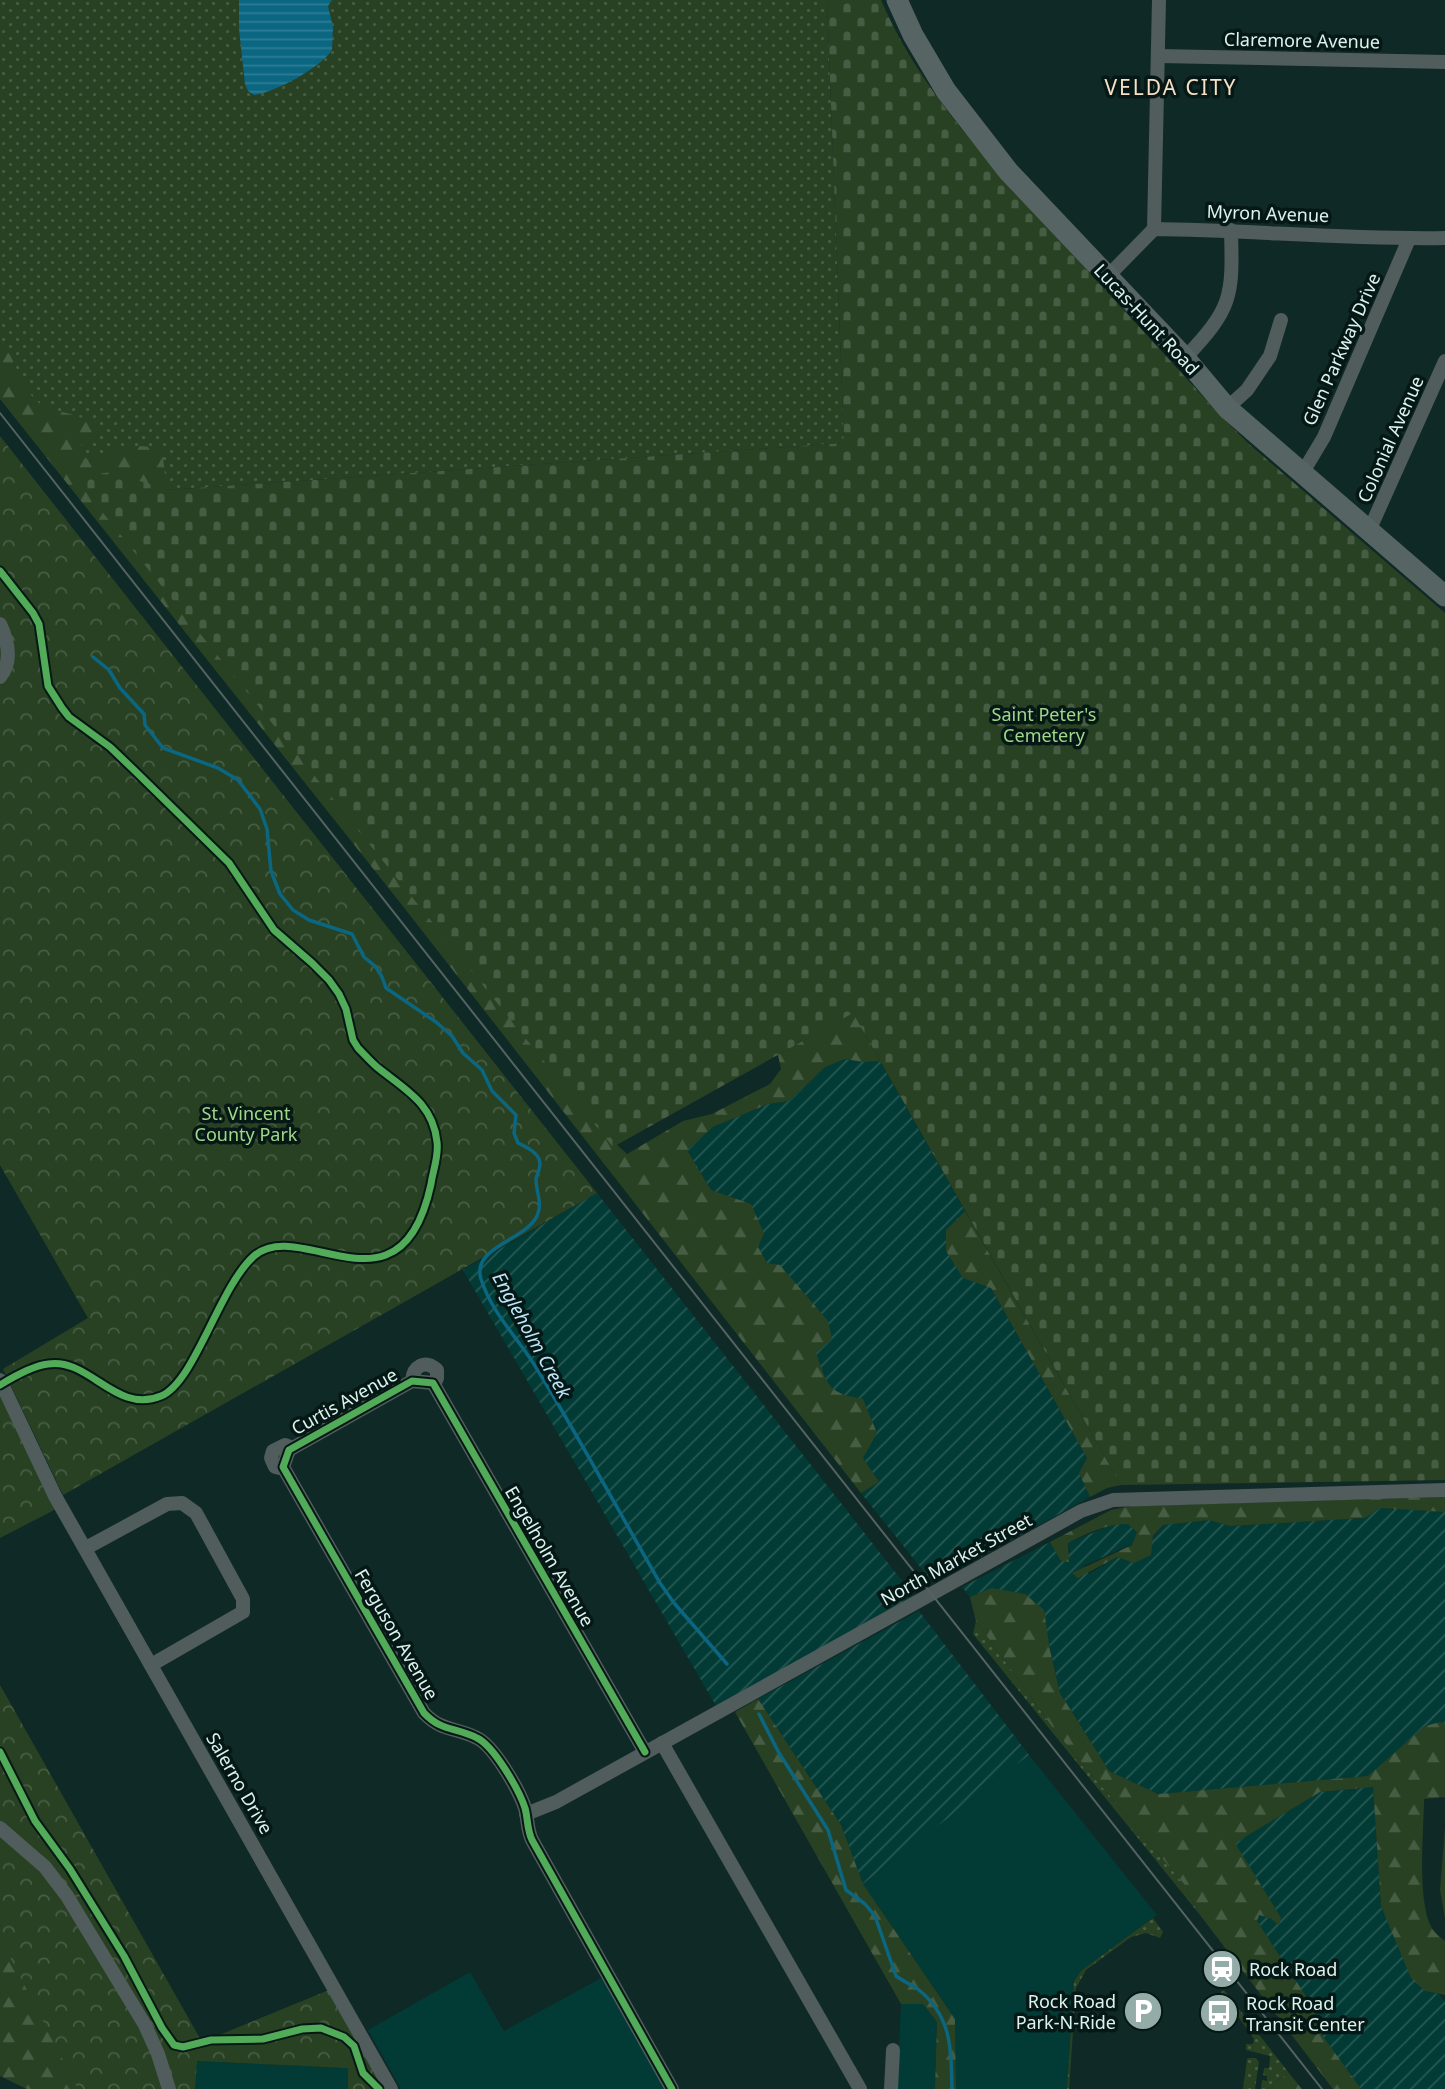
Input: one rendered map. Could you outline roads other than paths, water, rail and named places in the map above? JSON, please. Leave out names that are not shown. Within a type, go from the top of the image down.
[{"type":"main road","name":"Lucas-Hunt Road","points":[[897,0],[913,35],[946,91],[1009,171],[1185,358],[1227,408],[1445,596]]},
{"type":"street","points":[[1108,276],[1154,229],[1159,0]]},
{"type":"street","name":"Claremore Avenue","points":[[1158,56],[1445,62]]},
{"type":"street","name":"Myron Avenue","points":[[1154,229],[1409,239],[1445,238]]},
{"type":"street","points":[[1185,358],[1214,327],[1227,305],[1233,278],[1231,230]]},
{"type":"street","name":"Glen Parkway Drive","points":[[1303,472],[1324,437],[1409,239]]},
{"type":"street","points":[[1227,408],[1247,390],[1270,356],[1280,320]]},
{"type":"street","name":"Colonial Avenue","points":[[1369,531],[1445,361]]},
{"type":"street","points":[[0,624],[5,634],[8,659],[7,667],[0,677]]},
{"type":"street","name":"Salerno Drive","points":[[0,1380],[55,1496],[391,2089]]},
{"type":"street","name":"Curtis Avenue","points":[[287,1458],[424,1382]]},
{"type":"street","name":"Engelholm Avenue","points":[[424,1382],[645,1752]]},
{"type":"street","name":"Ferguson Avenue","points":[[287,1458],[424,1713],[437,1726],[474,1736],[488,1746],[520,1797],[531,1840],[671,2089]]},
{"type":"street","name":"North Market Street","points":[[526,1814],[556,1802],[1081,1511],[1101,1503],[1112,1500],[1445,1490]]},
{"type":"street","points":[[86,1548],[167,1504],[182,1503],[196,1513],[243,1599],[243,1612],[150,1665]]},
{"type":"street","points":[[662,1743],[860,2089]]},
{"type":"street","points":[[0,1828],[45,1867],[67,1896],[145,2025],[169,2089]]},
{"type":"street","points":[[891,2089],[893,2050]]},
{"type":"water","points":[[239,0],[332,0],[328,6],[333,27],[332,50],[318,64],[297,78],[254,95],[248,91],[245,84]]},
{"type":"waterway","name":"Engleholm Creek","points":[[93,657],[109,670],[120,688],[144,714],[145,725],[163,748],[218,768],[238,780],[260,809],[267,829],[271,871],[280,894],[293,910],[309,920],[352,934],[364,957],[376,967],[386,988],[452,1036],[463,1053],[482,1070],[492,1091],[516,1115],[514,1133],[518,1143],[532,1151],[539,1160],[536,1179],[539,1211],[531,1224],[491,1251],[484,1259],[480,1268],[481,1279],[492,1304],[553,1395],[660,1583],[727,1664]]},
{"type":"waterway","name":"Engleholm Creek","points":[[759,1714],[779,1753],[828,1830],[846,1890],[865,1904],[875,1916],[896,1976],[919,1990],[938,2011],[950,2047],[952,2089]]},
{"type":"tram line","points":[[0,413],[1322,2089]]},
{"type":"place","name":"Rock Road","points":[[1222,1969]]},
{"type":"place","name":"Rock Road Park-N-Ride","points":[[1143,2011]]},
{"type":"place","name":"Rock Road Transit Center","points":[[1219,2013]]},
{"type":"district","name":"VELDA CITY","points":[[1171,87]]},
{"type":"park label","name":"Saint Peter's Cemetery","points":[[1044,724]]},
{"type":"park label","name":"St. Vincent County Park","points":[[246,1123]]}]
